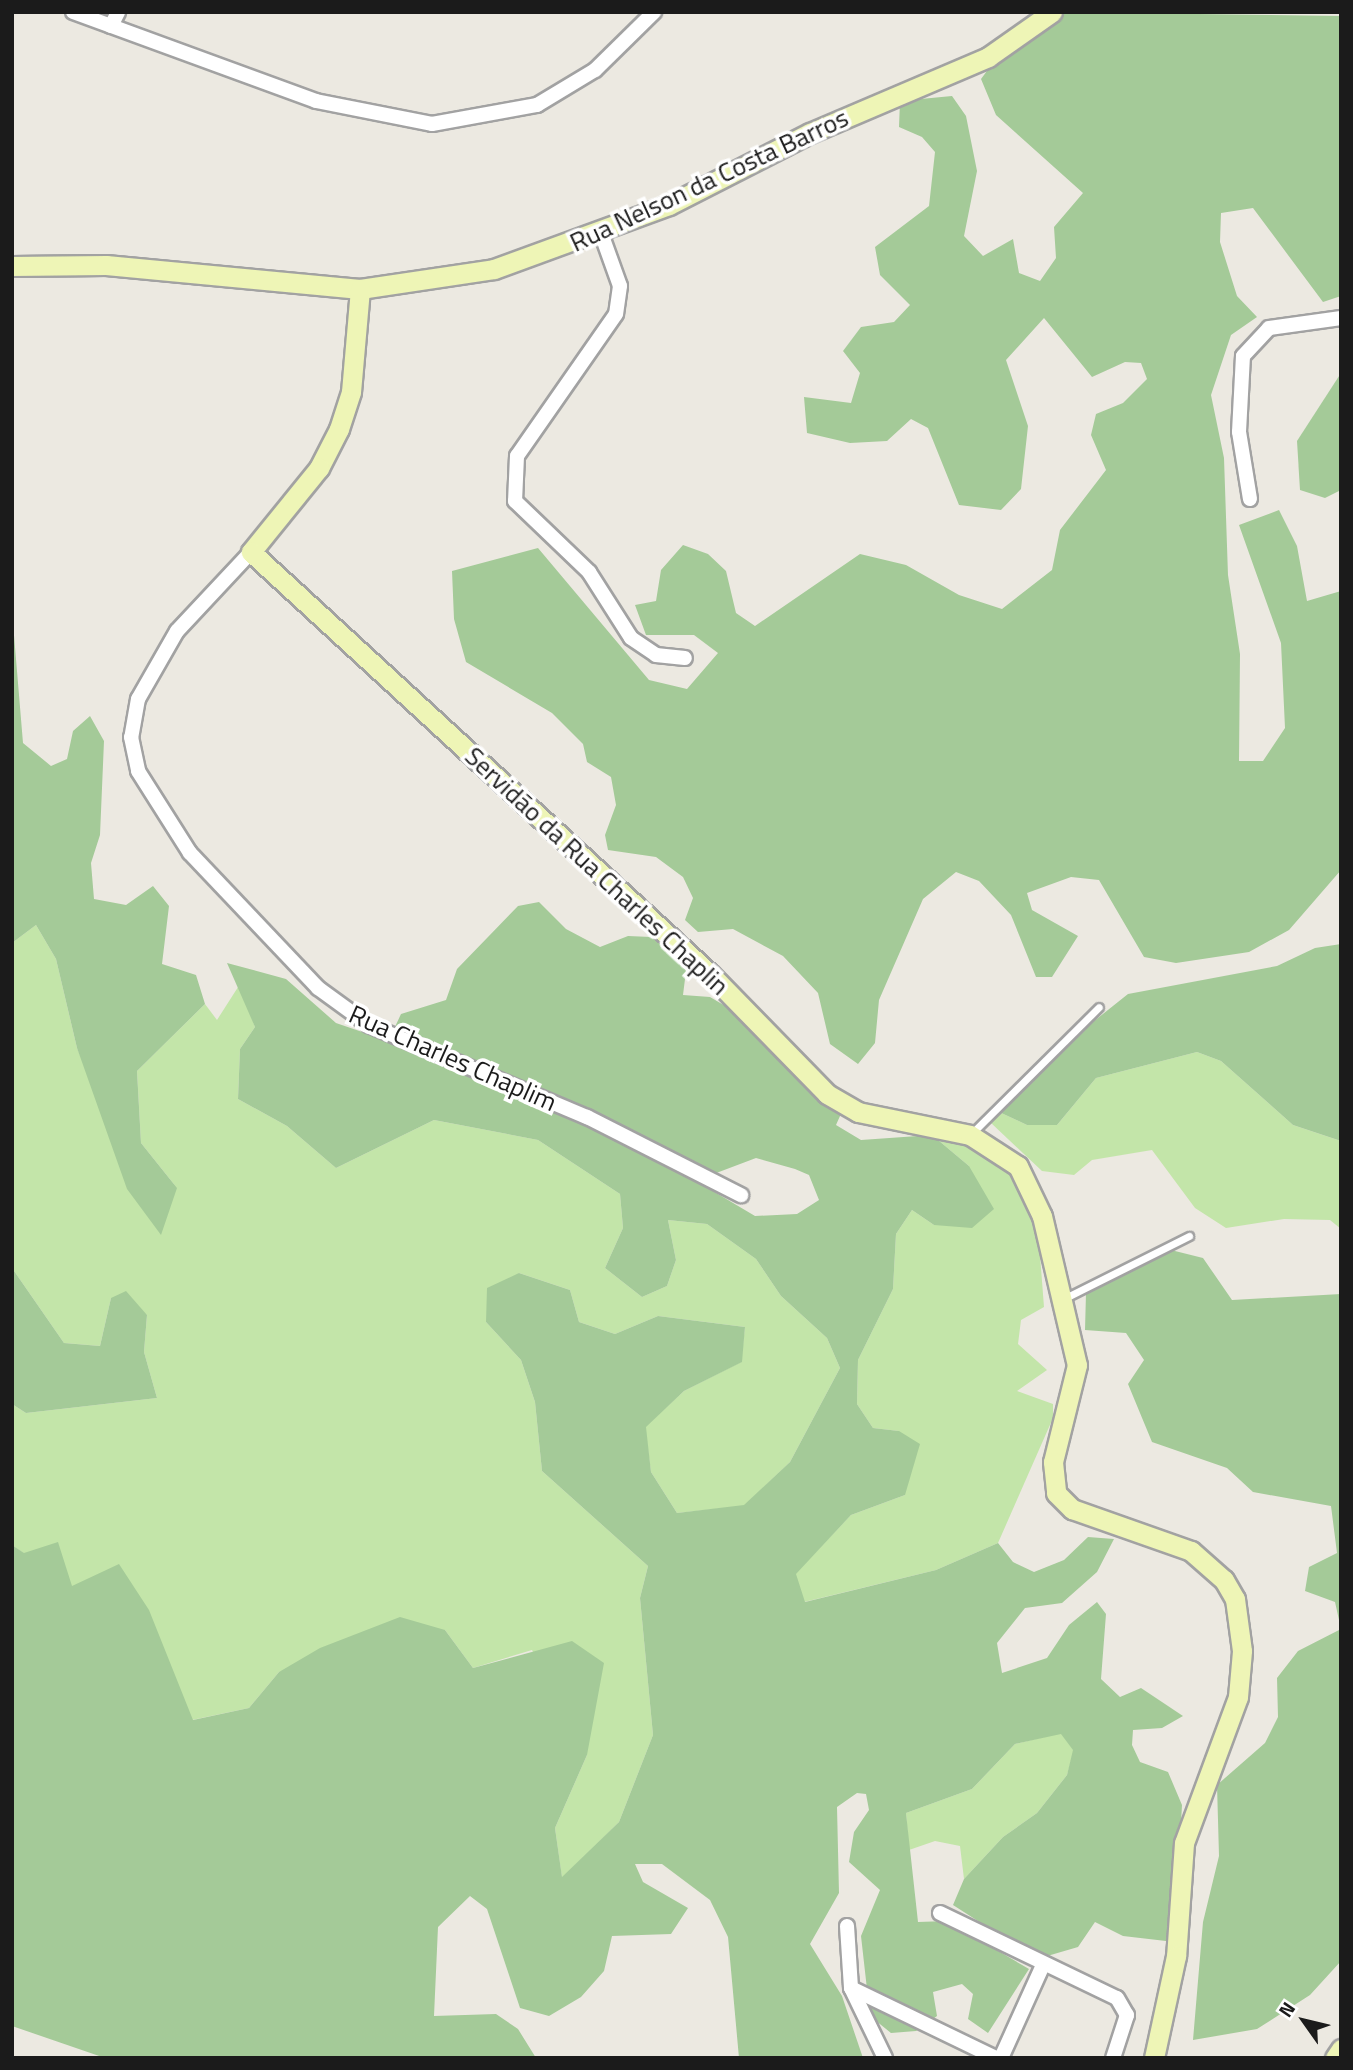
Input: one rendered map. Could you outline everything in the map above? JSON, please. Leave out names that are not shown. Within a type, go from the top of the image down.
[{"type":"street","points":[[73,12],[114,19],[316,101],[432,124],[537,105],[595,70],[654,12]]},
{"type":"street","name":"Rua Nelson da Costa Barros","points":[[12,266],[120,266],[360,289],[494,269],[601,233],[822,127],[988,57],[1052,12]]},
{"type":"street","points":[[601,233],[620,286],[617,314],[522,446],[515,501],[589,572],[631,638],[656,655],[685,658]]},
{"type":"street","name":"Rua Charles Chaplim","points":[[360,289],[351,392],[339,429],[319,468],[251,552],[177,631],[150,669],[138,699],[131,737],[138,771],[190,853],[318,989],[369,1025],[587,1117],[741,1195]]},
{"type":"street","points":[[1250,499],[1239,432],[1243,356],[1269,328],[1341,318]]},
{"type":"street","name":"Servidão da Rua Charles Chaplin","points":[[251,552],[710,974],[827,1094],[858,1112],[970,1135]]},
{"type":"street","points":[[970,1135],[1026,1176],[1062,1300],[1077,1365],[1053,1462],[1056,1493],[1072,1509],[1191,1551],[1224,1580],[1241,1626],[1238,1697],[1184,1843],[1176,1956],[1154,2058]]},
{"type":"street","points":[[940,1913],[1124,2004],[1126,2026],[1113,2058]]},
{"type":"street","points":[[847,1926],[851,1988],[885,2058]]},
{"type":"street","points":[[851,1988],[991,2057],[1043,1965]]},
{"type":"street","points":[[1335,2058],[1341,2049]]},
{"type":"lane","points":[[970,1135],[1099,1007]]},
{"type":"lane","points":[[1062,1300],[1189,1236]]},
{"type":"green space","points":[[1052,12],[1341,16],[1341,296],[1323,302],[1253,208],[1221,213],[1220,242],[1237,296],[1257,317],[1231,335],[1211,395],[1224,458],[1228,575],[1240,654],[1239,761],[1263,761],[1285,728],[1281,643],[1239,525],[1279,510],[1297,546],[1307,601],[1341,591],[1341,870],[1289,930],[1249,952],[1176,963],[1144,957],[1099,880],[1071,877],[1027,893],[1032,910],[1078,936],[1052,977],[1036,977],[1011,915],[979,881],[956,872],[923,899],[879,1000],[875,1043],[858,1064],[830,1044],[818,993],[783,956],[733,929],[698,932],[685,920],[693,898],[683,877],[656,857],[608,850],[605,835],[616,805],[611,777],[587,762],[583,744],[552,713],[466,662],[454,619],[452,571],[538,548],[649,680],[687,689],[718,653],[694,635],[646,635],[635,605],[656,601],[661,570],[683,545],[708,554],[726,571],[736,613],[755,626],[860,554],[906,565],[959,595],[1002,609],[1052,570],[1060,530],[1106,470],[1091,435],[1096,414],[1123,403],[1147,379],[1141,363],[1125,362],[1092,377],[1044,318],[1006,360],[1028,426],[1021,489],[1001,510],[959,505],[928,428],[911,419],[887,441],[850,443],[807,433],[804,397],[851,403],[860,373],[843,351],[861,327],[894,322],[910,305],[880,275],[875,247],[929,206],[935,152],[922,137],[899,127],[900,101],[952,96],[966,116],[977,171],[964,236],[983,256],[1013,239],[1019,273],[1040,281],[1056,258],[1054,227],[1083,193],[996,115],[981,79],[1001,52]]},
{"type":"green space","points":[[1341,373],[1341,490],[1325,498],[1300,490],[1297,441]]},
{"type":"green space","points":[[12,611],[23,743],[51,766],[67,759],[73,731],[90,716],[104,741],[100,835],[91,863],[94,899],[126,905],[153,886],[169,906],[162,964],[196,975],[205,1004],[137,1071],[141,1143],[177,1188],[161,1235],[127,1189],[77,1048],[56,959],[36,925],[12,943]]},
{"type":"green space","points":[[539,902],[566,929],[600,947],[628,936],[651,937],[688,955],[683,995],[710,997],[795,1047],[848,1098],[836,1125],[861,1140],[932,1135],[969,1166],[994,1209],[972,1228],[934,1225],[912,1210],[896,1234],[893,1289],[858,1360],[857,1404],[873,1428],[899,1431],[920,1444],[905,1495],[851,1515],[796,1574],[805,1602],[936,1570],[998,1543],[1013,1562],[1034,1572],[1064,1560],[1088,1537],[1114,1539],[1097,1572],[1062,1603],[1025,1608],[997,1643],[1002,1673],[1047,1658],[1069,1625],[1097,1602],[1106,1614],[1101,1679],[1120,1697],[1141,1688],[1183,1716],[1162,1728],[1133,1730],[1132,1745],[1140,1762],[1168,1772],[1182,1805],[1176,1913],[1166,1941],[1123,1936],[1095,1922],[1078,1947],[1037,1959],[953,1905],[964,1879],[1003,1837],[1037,1813],[1067,1775],[1073,1750],[1061,1734],[1015,1744],[972,1789],[906,1813],[918,1922],[947,1921],[1029,1969],[988,2033],[968,2019],[973,1994],[962,1984],[933,1992],[937,2016],[916,2031],[891,2033],[870,2016],[861,1936],[880,1890],[849,1862],[854,1832],[869,1810],[866,1794],[857,1793],[837,1807],[839,1893],[810,1944],[842,1996],[863,2058],[739,2058],[728,1937],[710,1900],[662,1864],[635,1864],[643,1882],[688,1908],[671,1934],[612,1936],[604,1971],[581,1997],[549,2016],[520,2008],[487,1909],[470,1896],[438,1927],[434,2016],[496,2014],[518,2029],[536,2058],[105,2058],[12,2026],[12,1545],[24,1553],[58,1542],[72,1586],[119,1564],[149,1610],[193,1720],[249,1708],[279,1672],[320,1648],[400,1617],[445,1630],[473,1668],[572,1641],[604,1663],[587,1755],[555,1828],[562,1877],[619,1822],[653,1735],[640,1598],[648,1566],[542,1471],[535,1402],[521,1360],[486,1322],[487,1288],[519,1273],[570,1290],[579,1322],[615,1334],[658,1316],[745,1327],[742,1362],[684,1391],[646,1427],[651,1472],[677,1513],[744,1505],[790,1462],[840,1368],[827,1338],[781,1296],[756,1259],[707,1224],[668,1220],[676,1260],[667,1286],[642,1297],[605,1268],[623,1228],[620,1194],[538,1140],[434,1120],[336,1168],[287,1126],[238,1099],[240,1049],[255,1027],[227,963],[286,979],[336,1023],[412,1049],[642,1149],[755,1216],[797,1214],[819,1200],[809,1175],[795,1169],[756,1158],[711,1175],[600,1116],[394,1029],[401,1014],[446,1000],[457,969],[518,906]]},
{"type":"green space","points":[[36,925],[56,959],[77,1048],[101,1104],[177,1188],[141,1143],[137,1071],[205,1004],[217,1020],[240,984],[255,1027],[240,1049],[238,1099],[287,1126],[336,1168],[434,1120],[538,1140],[620,1194],[623,1228],[605,1268],[642,1297],[667,1286],[676,1260],[668,1220],[707,1224],[756,1259],[781,1296],[827,1338],[840,1368],[790,1462],[744,1506],[677,1513],[651,1472],[645,1427],[684,1391],[741,1362],[745,1327],[658,1316],[615,1334],[579,1322],[570,1290],[519,1273],[486,1322],[521,1360],[535,1402],[542,1471],[648,1566],[640,1598],[653,1735],[619,1822],[562,1878],[555,1828],[587,1755],[532,1650],[473,1668],[445,1630],[279,1672],[249,1708],[192,1720],[119,1565],[72,1587],[12,1545],[12,1404],[26,1413],[157,1398],[144,1352],[147,1315],[111,1298],[100,1346],[64,1343],[12,1268],[12,943]]},
{"type":"green space","points":[[1341,944],[1341,1141],[1293,1125],[1221,1061],[1197,1052],[1096,1078],[1057,1125],[1027,1125],[997,1111],[1054,1053],[1128,994],[1277,966],[1315,948]]},
{"type":"green space","points":[[1197,1052],[1221,1061],[1293,1125],[1341,1141],[1341,1229],[1330,1220],[1284,1219],[1226,1228],[1195,1208],[1152,1150],[1092,1160],[1074,1175],[1042,1171],[990,1122],[997,1111],[1027,1125],[1057,1125],[1096,1078]]},
{"type":"green space","points":[[932,1135],[964,1135],[1001,1162],[1037,1216],[1044,1307],[1021,1320],[1018,1344],[1047,1370],[1017,1391],[1053,1404],[1053,1418],[998,1543],[936,1570],[804,1602],[795,1574],[851,1515],[905,1495],[899,1431],[873,1428],[857,1404],[858,1360],[893,1289],[896,1234],[912,1210],[934,1225],[969,1166]]},
{"type":"green space","points":[[1167,1249],[1203,1258],[1232,1300],[1341,1294],[1341,1629],[1335,1602],[1305,1591],[1309,1567],[1337,1553],[1331,1506],[1253,1492],[1227,1468],[1152,1442],[1128,1384],[1144,1360],[1126,1333],[1085,1330],[1086,1293]]},
{"type":"green space","points":[[12,1268],[64,1343],[100,1346],[111,1298],[126,1291],[147,1315],[144,1352],[157,1398],[26,1413],[12,1404]]},
{"type":"green space","points":[[1341,1629],[1341,1961],[1310,1995],[1257,2029],[1193,2040],[1203,1922],[1219,1856],[1217,1785],[1265,1743],[1278,1717],[1277,1678],[1298,1651]]},
{"type":"green space","points":[[1061,1733],[1074,1750],[1067,1775],[1037,1813],[1003,1837],[964,1879],[960,1846],[935,1841],[909,1850],[906,1813],[972,1789],[1015,1744]]}]
